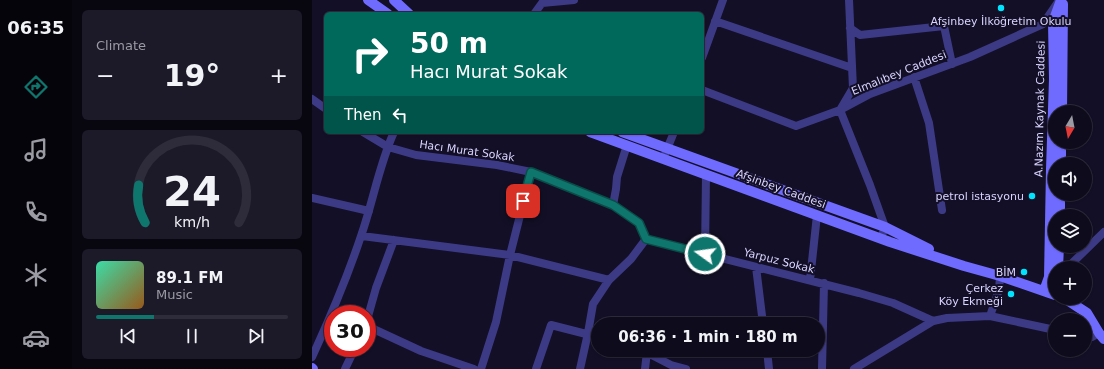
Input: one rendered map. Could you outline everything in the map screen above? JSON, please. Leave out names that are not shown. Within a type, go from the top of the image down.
[{"type":"main road","points":[[368,0],[385,12]]},
{"type":"main road","points":[[394,0],[407,12]]},
{"type":"main road","name":"A.Nazım Kaynak Caddesi","points":[[1061,0],[1062,105]]},
{"type":"main road","name":"A.Nazım Kaynak Caddesi","points":[[1044,291],[1049,277],[1054,78],[1053,22],[1061,0]]},
{"type":"main road","name":"Afşinbey Caddesi","points":[[595,134],[881,238],[1048,292]]},
{"type":"main road","name":"Afşinbey Caddesi","points":[[627,134],[885,227],[964,266]]},
{"type":"main road","points":[[1075,305],[1087,313],[1101,336]]},
{"type":"street","points":[[535,12],[542,3],[574,0]]},
{"type":"street","points":[[704,52],[723,0]]},
{"type":"street","points":[[849,0],[854,88],[840,110],[885,227],[881,238]]},
{"type":"street","name":"Elmalıbey Caddesi","points":[[704,91],[796,126],[840,110],[870,94],[970,57],[1042,24],[1061,0]]},
{"type":"street","points":[[715,21],[852,68]]},
{"type":"street","points":[[850,28],[860,35],[944,26],[952,64]]},
{"type":"street","points":[[914,77],[929,123],[942,210]]},
{"type":"street","points":[[854,88],[870,94]]},
{"type":"street","points":[[312,99],[324,108]]},
{"type":"street","name":"Hacı Murat Sokak","points":[[366,134],[388,147],[416,155],[497,165],[531,172],[613,205],[639,223],[646,239]]},
{"type":"street","points":[[336,305],[362,236],[393,134]]},
{"type":"street","points":[[664,159],[673,134]]},
{"type":"street","points":[[613,205],[616,189],[616,177],[627,146]]},
{"type":"street","points":[[481,369],[496,322],[510,255],[531,172]]},
{"type":"street","points":[[705,254],[706,175]]},
{"type":"street","points":[[312,198],[369,211]]},
{"type":"street","points":[[810,280],[817,215]]},
{"type":"street","points":[[1074,261],[1104,232]]},
{"type":"street","points":[[362,236],[510,255],[609,280]]},
{"type":"street","points":[[580,369],[588,334],[592,304],[609,280],[631,259],[646,239]]},
{"type":"street","name":"Yarpuz Sokak","points":[[646,239],[824,283],[893,303],[933,321]]},
{"type":"street","points":[[371,305],[394,240]]},
{"type":"street","points":[[756,267],[762,317]]},
{"type":"street","points":[[990,316],[999,290],[1000,276]]},
{"type":"street","points":[[822,369],[824,283]]},
{"type":"street","points":[[854,369],[933,321],[947,318],[990,316],[1048,328]]},
{"type":"street","points":[[536,369],[551,325],[591,335]]},
{"type":"street","points":[[312,357],[324,331]]},
{"type":"street","points":[[376,331],[421,351],[474,369]]},
{"type":"street","points":[[345,369],[351,357]]},
{"type":"street","points":[[644,357],[645,369]]},
{"type":"street","points":[[656,357],[671,365],[686,369]]},
{"type":"street","points":[[768,357],[769,369]]},
{"type":"place","name":"Afşinbey İlköğretim Okulu","points":[[1001,8]]},
{"type":"place","name":"petrol istasyonu","points":[[1032,196]]},
{"type":"place","name":"BİM","points":[[1024,272]]},
{"type":"place","name":"Çerkez Köy Ekmeği","points":[[1011,294]]},
{"type":"route","points":[[523,201],[531,172],[613,205],[639,223],[646,239],[705,254]]}]
